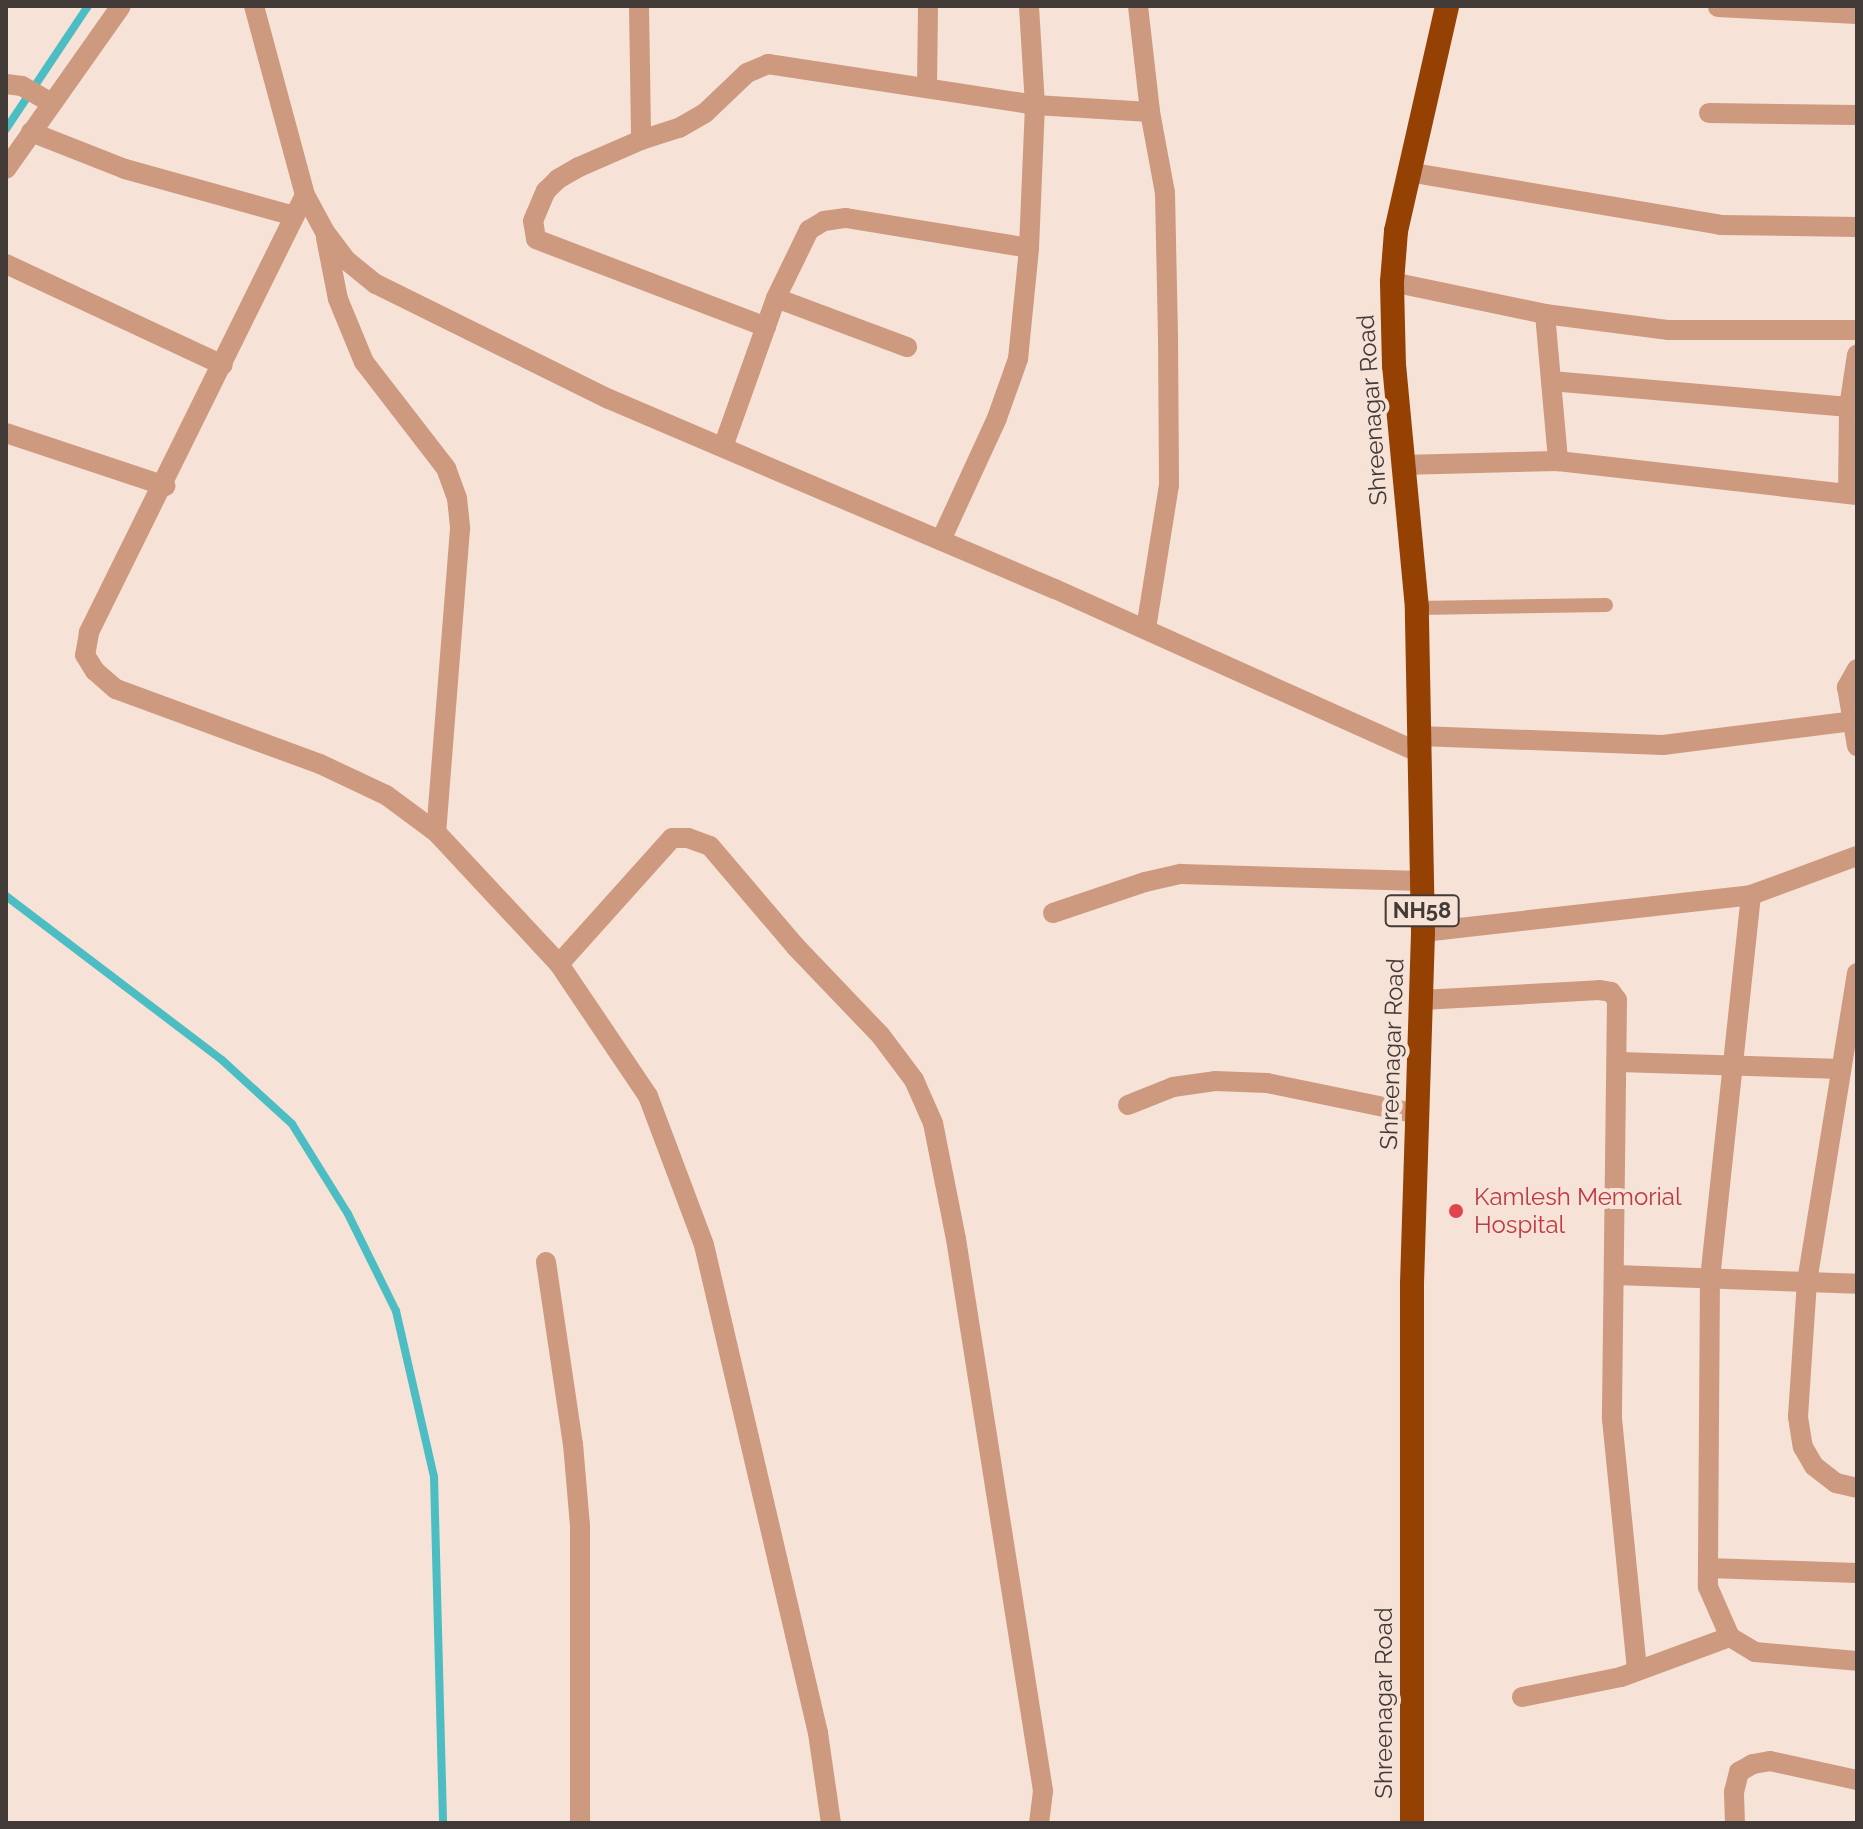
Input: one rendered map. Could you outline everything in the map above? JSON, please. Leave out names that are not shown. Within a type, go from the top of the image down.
[{"type":"highway","name":"Shreenagar Road","points":[[1412,1823],[1412,1283],[1423,932],[1417,608],[1402,465],[1392,282],[1396,231],[1447,6]]},
{"type":"street","points":[[6,169],[31,132],[47,100],[121,6]]},
{"type":"street","points":[[254,6],[305,195],[325,232],[346,260],[376,284],[609,399],[1420,744],[1663,745],[1852,721]]},
{"type":"street","points":[[639,6],[641,140]]},
{"type":"street","points":[[927,88],[928,6]]},
{"type":"street","points":[[941,540],[997,418],[1018,359],[1029,248],[1035,105],[1029,6]]},
{"type":"street","points":[[1138,6],[1150,112],[1165,193],[1169,485],[1146,629]]},
{"type":"street","points":[[1718,7],[1857,14]]},
{"type":"street","points":[[766,327],[536,239],[533,221],[546,191],[558,179],[692,120],[747,73],[768,64],[1035,105],[1150,112]]},
{"type":"street","points":[[14,85],[47,100]]},
{"type":"street","points":[[1709,113],[1857,115]]},
{"type":"street","points":[[31,132],[125,169],[295,216]]},
{"type":"street","points":[[1408,172],[1720,225],[1857,227]]},
{"type":"street","points":[[305,195],[165,486],[89,633],[85,655],[95,671],[116,689],[320,764],[386,795],[436,832],[559,964],[648,1096],[704,1245],[818,1733],[831,1823]]},
{"type":"street","points":[[723,447],[776,298],[809,230],[824,221],[846,218],[1029,248]]},
{"type":"street","points":[[325,232],[338,299],[364,362],[446,468],[457,498],[460,529],[436,832]]},
{"type":"street","points":[[6,264],[223,365]]},
{"type":"street","points":[[1392,282],[1545,314],[1669,330],[1857,330]]},
{"type":"street","points":[[776,298],[907,347]]},
{"type":"street","points":[[1545,314],[1558,461]]},
{"type":"street","points":[[1402,465],[1558,461],[1852,495],[1849,407],[1857,355]]},
{"type":"street","points":[[1551,381],[1849,407]]},
{"type":"street","points":[[6,433],[165,486]]},
{"type":"street","points":[[1857,669],[1847,687],[1857,746]]},
{"type":"street","points":[[559,964],[672,838],[688,838],[710,846],[796,947],[881,1036],[914,1080],[933,1123],[956,1239],[1043,1791],[1039,1823]]},
{"type":"street","points":[[1423,932],[1751,895],[1857,856]]},
{"type":"street","points":[[1053,913],[1145,882],[1181,874],[1421,881]]},
{"type":"street","points":[[1751,895],[1710,1276],[1708,1587],[1730,1637],[1755,1652],[1857,1661]]},
{"type":"street","points":[[1857,973],[1807,1281],[1798,1417],[1803,1447],[1814,1466],[1836,1483],[1857,1488]]},
{"type":"street","points":[[1422,1000],[1599,990],[1611,992],[1617,1000],[1619,1062],[1612,1419],[1637,1671]]},
{"type":"street","points":[[1619,1062],[1841,1069]]},
{"type":"street","points":[[1128,1105],[1173,1087],[1228,1082],[1267,1083],[1418,1114]]},
{"type":"street","points":[[546,1262],[573,1444],[580,1525],[580,1823]]},
{"type":"street","points":[[1616,1275],[1710,1276],[1857,1284]]},
{"type":"street","points":[[1708,1568],[1857,1573]]},
{"type":"street","points":[[1522,1697],[1587,1686],[1730,1637]]},
{"type":"street","points":[[1735,1823],[1734,1792],[1739,1772],[1753,1764],[1770,1761],[1857,1780]]},
{"type":"lane","points":[[1417,608],[1606,605]]},
{"type":"waterway","points":[[6,129],[88,6]]},
{"type":"waterway","points":[[6,896],[222,1060],[292,1124],[348,1214],[396,1311],[434,1477],[443,1823]]},
{"type":"place","name":"Kamlesh Memorial Hospital","points":[[1456,1211]]}]
